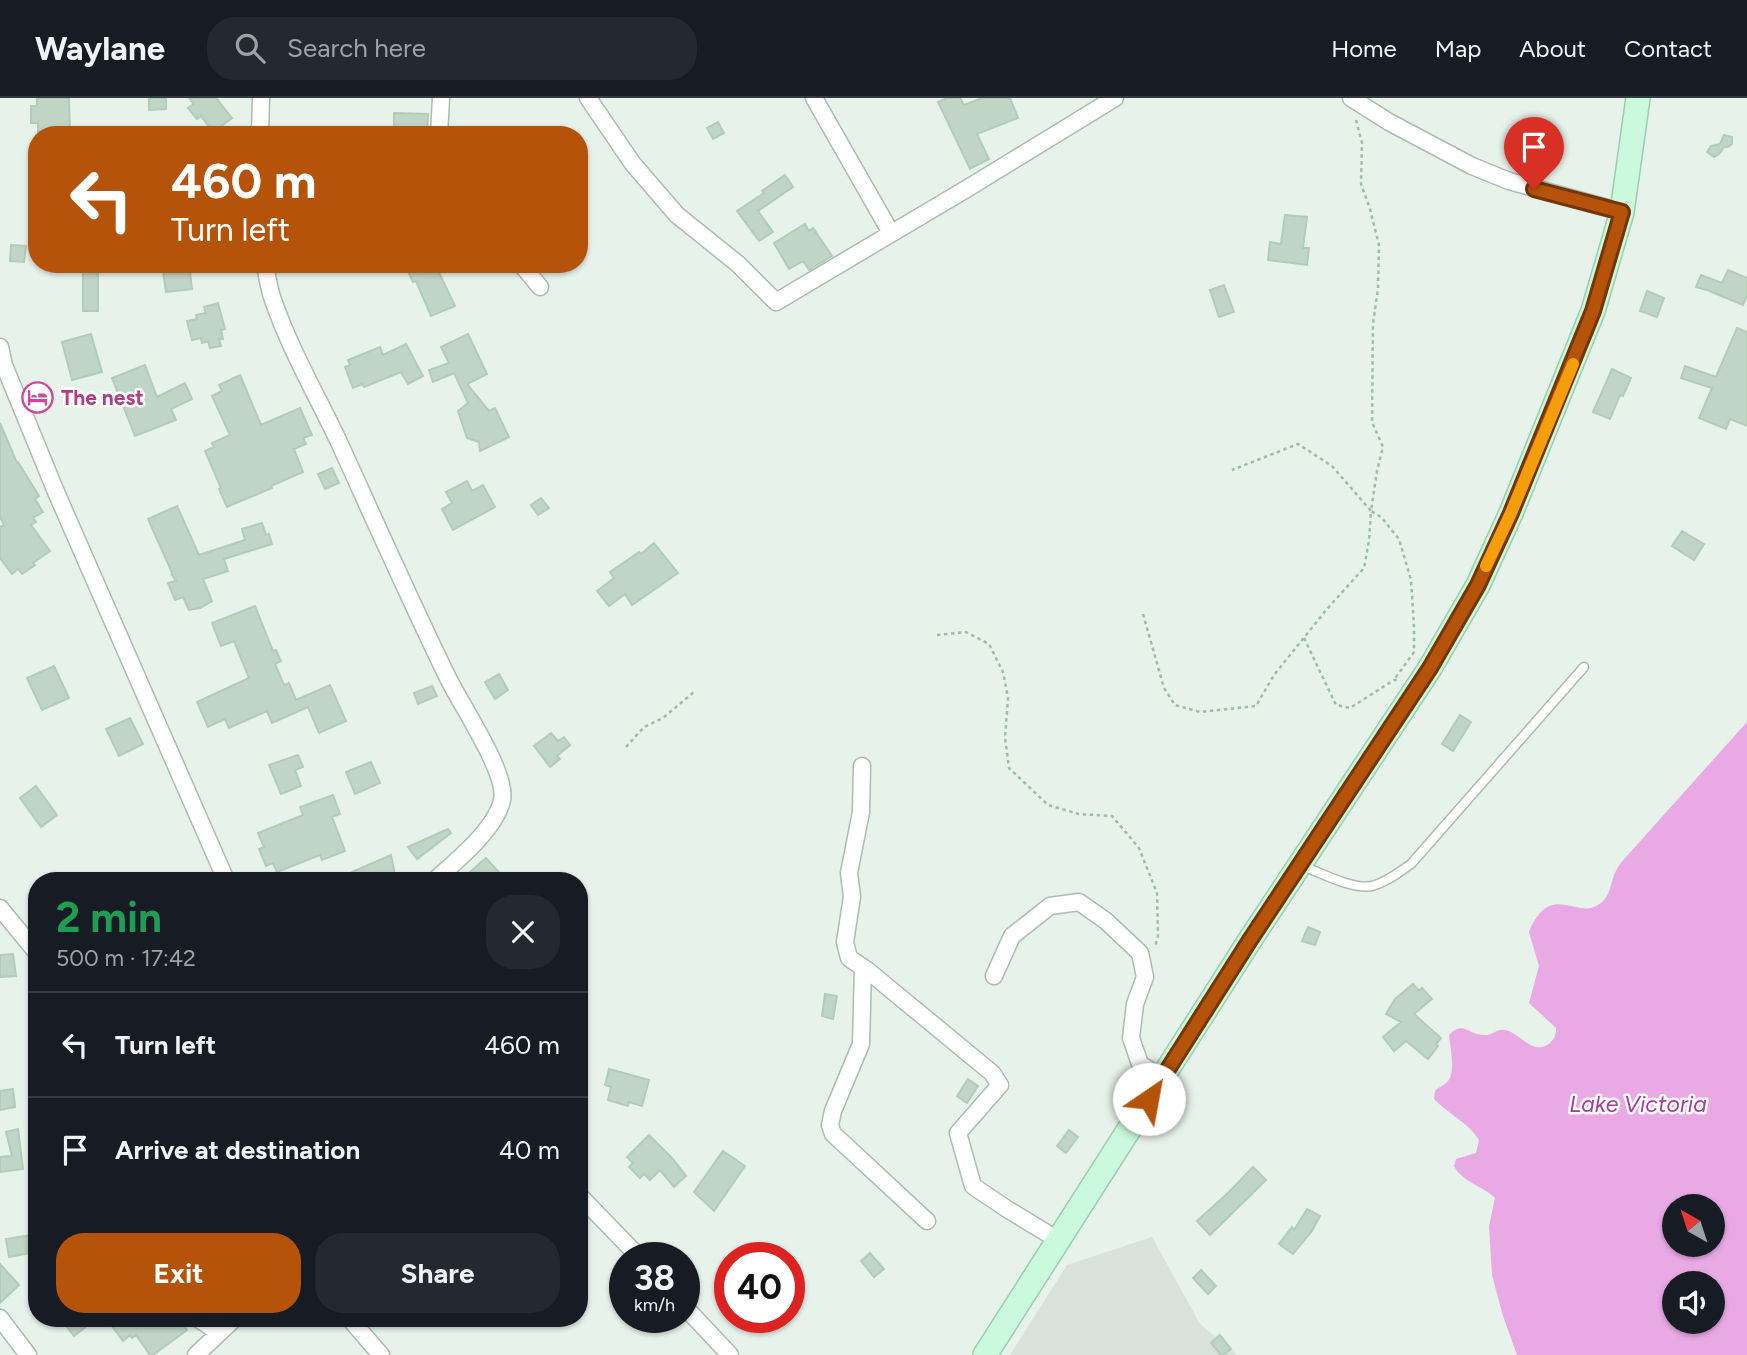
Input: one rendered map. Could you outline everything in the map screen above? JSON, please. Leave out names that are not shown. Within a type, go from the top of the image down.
[{"type":"street","points":[[260,126],[261,98]]},
{"type":"street","points":[[439,126],[441,98]]},
{"type":"street","points":[[587,98],[633,164],[677,215],[738,264],[776,302],[968,188],[1097,103],[1115,98]]},
{"type":"street","points":[[814,98],[891,233]]},
{"type":"street","points":[[1351,98],[1388,122],[1472,166],[1509,181],[1622,212]]},
{"type":"street","points":[[985,1355],[1420,683],[1478,585],[1511,513],[1593,311],[1622,212],[1637,98]]},
{"type":"street","points":[[267,273],[272,298],[286,334],[337,439],[400,580],[495,764],[501,781],[503,799],[496,816],[486,831],[443,872]]},
{"type":"street","points":[[528,273],[540,287]]},
{"type":"street","points":[[0,347],[4,365],[56,492],[222,872]]},
{"type":"street","points":[[862,766],[861,812],[849,873],[852,897],[845,942],[849,957],[992,1073],[1000,1085],[958,1133],[973,1186],[1058,1240]]},
{"type":"street","points":[[994,976],[1012,936],[1050,906],[1079,902],[1106,921],[1140,953],[1145,976],[1135,1004],[1131,1038],[1140,1064],[1162,1078]]},
{"type":"street","points":[[0,908],[28,942]]},
{"type":"street","points":[[863,967],[861,1044],[833,1111],[830,1125],[833,1134],[927,1221]]},
{"type":"street","points":[[588,1204],[625,1242]]},
{"type":"street","points":[[0,1318],[28,1355]]},
{"type":"street","points":[[700,1323],[730,1355]]},
{"type":"street","points":[[210,1327],[219,1333]]},
{"type":"street","points":[[196,1355],[225,1327]]},
{"type":"street","points":[[357,1327],[381,1355]]},
{"type":"lane","points":[[1300,865],[1350,884],[1371,886],[1391,878],[1411,864],[1584,667]]},
{"type":"path","points":[[1143,614],[1164,688],[1175,705],[1200,712],[1256,706],[1274,675],[1364,568],[1377,471],[1383,447],[1372,422],[1373,324],[1378,288],[1379,245],[1361,184],[1362,143],[1356,121]]},
{"type":"path","points":[[1231,470],[1298,444],[1332,466],[1399,539],[1411,580],[1415,626],[1414,652],[1394,680],[1350,708],[1336,705],[1304,638]]},
{"type":"path","points":[[937,635],[966,632],[989,644],[999,662],[1008,698],[1005,738],[1009,768],[1048,805],[1079,814],[1112,817],[1139,848],[1157,892],[1158,936],[1145,976]]},
{"type":"path","points":[[1394,680],[1420,683]]},
{"type":"path","points":[[626,747],[644,727],[663,718],[694,692]]},
{"type":"shaded area","points":[[1152,1237],[1200,1324],[1237,1355],[1010,1355],[1067,1265]]},
{"type":"water","name":"Lake Victoria","points":[[1747,722],[1747,1355],[1517,1355],[1492,1275],[1489,1226],[1495,1198],[1467,1180],[1454,1166],[1456,1159],[1476,1153],[1479,1140],[1469,1128],[1434,1099],[1435,1091],[1450,1077],[1452,1065],[1449,1035],[1458,1029],[1487,1035],[1505,1030],[1538,1047],[1544,1047],[1552,1041],[1556,1028],[1529,1003],[1539,966],[1530,929],[1538,915],[1547,907],[1562,904],[1591,908],[1598,905],[1608,894],[1620,864]]},
{"type":"building","points":[[37,98],[69,98],[70,126],[38,126],[38,123],[31,123],[31,106],[37,106]]},
{"type":"building","points":[[149,98],[166,98],[166,109],[149,110]]},
{"type":"building","points":[[189,98],[216,98],[232,118],[221,126],[208,126],[201,116],[197,119],[188,108],[194,104]]},
{"type":"building","points":[[947,98],[960,98],[964,105],[982,98],[1010,98],[1018,118],[977,134],[989,159],[970,169],[938,102]]},
{"type":"building","points":[[394,113],[428,114],[427,126],[394,126]]},
{"type":"building","points":[[718,122],[724,133],[713,139],[707,128]]},
{"type":"building","points":[[1724,135],[1732,137],[1732,144],[1724,147],[1714,157],[1707,152],[1711,146],[1720,144]]},
{"type":"building","points":[[785,175],[793,187],[758,211],[773,232],[759,241],[737,211]]},
{"type":"building","points":[[1285,215],[1307,217],[1303,248],[1309,248],[1307,265],[1268,260],[1270,242],[1281,244]]},
{"type":"building","points":[[805,224],[809,231],[813,228],[832,256],[809,270],[803,261],[789,269],[774,243]]},
{"type":"building","points":[[11,245],[26,246],[24,262],[10,261]]},
{"type":"building","points":[[1728,270],[1747,278],[1747,295],[1743,305],[1696,287],[1701,275],[1722,283]]},
{"type":"building","points":[[83,273],[98,273],[98,311],[83,311]]},
{"type":"building","points":[[163,273],[190,273],[192,289],[166,292]]},
{"type":"building","points":[[409,273],[439,273],[455,306],[431,316],[416,281],[413,282]]},
{"type":"building","points":[[1224,285],[1234,312],[1219,317],[1210,290]]},
{"type":"building","points":[[1647,291],[1664,298],[1657,317],[1640,311]]},
{"type":"building","points":[[218,303],[225,329],[221,330],[221,346],[210,348],[208,341],[202,343],[201,338],[192,340],[187,321],[206,313],[204,307]]},
{"type":"building","points":[[1737,328],[1747,332],[1747,426],[1730,419],[1726,429],[1699,418],[1712,388],[1681,378],[1685,366],[1716,377]]},
{"type":"building","points":[[91,334],[102,372],[72,380],[62,342]]},
{"type":"building","points":[[468,334],[487,374],[467,384],[489,411],[495,408],[509,437],[480,451],[479,442],[467,438],[458,411],[468,403],[454,373],[433,382],[429,370],[449,363],[441,347]]},
{"type":"building","points":[[406,344],[423,376],[408,384],[401,372],[364,387],[362,384],[353,388],[345,367],[350,365],[348,360],[380,347],[383,355]]},
{"type":"building","points":[[145,365],[157,397],[185,383],[192,399],[171,409],[176,420],[135,436],[112,378]]},
{"type":"building","points":[[1612,369],[1631,378],[1610,419],[1593,412]]},
{"type":"building","points":[[240,375],[261,425],[300,408],[312,435],[303,438],[306,444],[294,449],[303,472],[227,507],[205,451],[214,447],[212,443],[230,435],[212,396],[222,391],[219,385]]},
{"type":"building","points":[[0,423],[17,463],[39,496],[35,499],[43,512],[33,518],[36,522],[31,525],[50,551],[22,574],[18,569],[12,574],[0,558],[0,527],[4,525],[0,517]]},
{"type":"building","points":[[332,468],[339,483],[325,489],[318,474]]},
{"type":"building","points":[[467,481],[472,491],[483,485],[495,507],[453,530],[442,509],[452,503],[446,492]]},
{"type":"building","points":[[541,498],[549,508],[538,515],[531,505]]},
{"type":"building","points":[[177,506],[199,555],[245,540],[242,529],[262,523],[272,544],[224,559],[228,571],[203,579],[212,601],[200,608],[189,610],[183,597],[175,600],[168,583],[176,581],[148,519]]},
{"type":"building","points":[[1682,531],[1704,544],[1694,560],[1672,546]]},
{"type":"building","points":[[654,543],[678,573],[632,605],[625,594],[609,606],[597,591],[614,578],[610,572]]},
{"type":"building","points":[[255,606],[273,651],[276,650],[281,661],[275,664],[284,685],[289,683],[296,700],[330,685],[346,721],[319,733],[308,707],[272,723],[267,711],[229,728],[225,719],[208,727],[197,702],[249,678],[234,641],[221,646],[212,623]]},
{"type":"building","points":[[54,666],[69,698],[42,710],[27,678]]},
{"type":"building","points":[[499,674],[508,690],[495,699],[485,682]]},
{"type":"building","points":[[432,686],[437,696],[418,704],[414,693]]},
{"type":"building","points":[[1460,715],[1471,722],[1453,751],[1442,744]]},
{"type":"building","points":[[130,718],[143,744],[119,756],[106,729]]},
{"type":"building","points":[[551,733],[558,741],[564,737],[570,745],[557,756],[560,759],[550,767],[534,746]]},
{"type":"building","points":[[298,755],[303,767],[295,770],[301,786],[281,794],[269,765]]},
{"type":"building","points":[[371,762],[380,783],[355,794],[346,772]]},
{"type":"building","points":[[36,786],[57,815],[41,827],[20,798]]},
{"type":"building","points":[[333,795],[340,814],[332,817],[345,851],[322,860],[320,855],[277,872],[273,863],[266,866],[259,849],[264,847],[258,833],[303,815],[300,807]]},
{"type":"building","points":[[448,829],[451,833],[417,859],[408,847]]},
{"type":"building","points":[[391,855],[394,872],[352,872]]},
{"type":"building","points":[[486,858],[499,872],[470,872]]},
{"type":"building","points":[[1308,927],[1320,932],[1315,945],[1302,941]]},
{"type":"building","points":[[13,954],[16,976],[0,977],[0,955]]},
{"type":"building","points":[[1413,984],[1419,991],[1422,988],[1432,999],[1414,1014],[1441,1038],[1428,1059],[1406,1041],[1394,1051],[1383,1037],[1401,1022],[1386,1014],[1395,999]]},
{"type":"building","points":[[825,994],[837,996],[833,1019],[822,1016]]},
{"type":"building","points":[[609,1069],[649,1080],[642,1106],[629,1102],[628,1106],[608,1100],[611,1087],[605,1085]]},
{"type":"building","points":[[968,1079],[978,1086],[967,1103],[957,1096]]},
{"type":"building","points":[[13,1089],[15,1107],[0,1110],[0,1091]]},
{"type":"building","points":[[18,1129],[23,1169],[0,1172],[0,1157],[12,1156],[6,1132]]},
{"type":"building","points":[[1069,1130],[1078,1137],[1066,1153],[1057,1146]]},
{"type":"building","points":[[649,1135],[686,1176],[674,1187],[660,1170],[650,1180],[644,1174],[640,1178],[629,1167],[633,1163],[627,1157]]},
{"type":"building","points":[[723,1151],[745,1166],[714,1211],[694,1192]]},
{"type":"building","points":[[1253,1167],[1266,1180],[1210,1235],[1197,1221]]},
{"type":"building","points":[[1307,1209],[1320,1216],[1312,1231],[1293,1254],[1279,1244],[1292,1227],[1294,1230]]},
{"type":"building","points":[[28,1236],[28,1253],[9,1257],[6,1239]]},
{"type":"building","points":[[870,1253],[884,1269],[874,1277],[861,1261]]},
{"type":"building","points":[[0,1264],[19,1285],[0,1303]]},
{"type":"building","points":[[1201,1270],[1216,1286],[1208,1294],[1193,1278]]},
{"type":"building","points":[[67,1327],[86,1327],[74,1336]]},
{"type":"building","points":[[113,1327],[185,1327],[187,1330],[153,1355],[150,1355],[136,1335],[132,1338],[130,1335],[123,1341]]},
{"type":"building","points":[[1220,1335],[1231,1349],[1223,1355],[1211,1343]]},
{"type":"slow traffic","points":[[1486,566],[1573,364]]},
{"type":"place","name":"The nest","points":[[38,398]]},
{"type":"route","points":[[1149,1099],[1250,940],[1430,668],[1478,585],[1511,513],[1593,311],[1622,212],[1534,189]]}]
